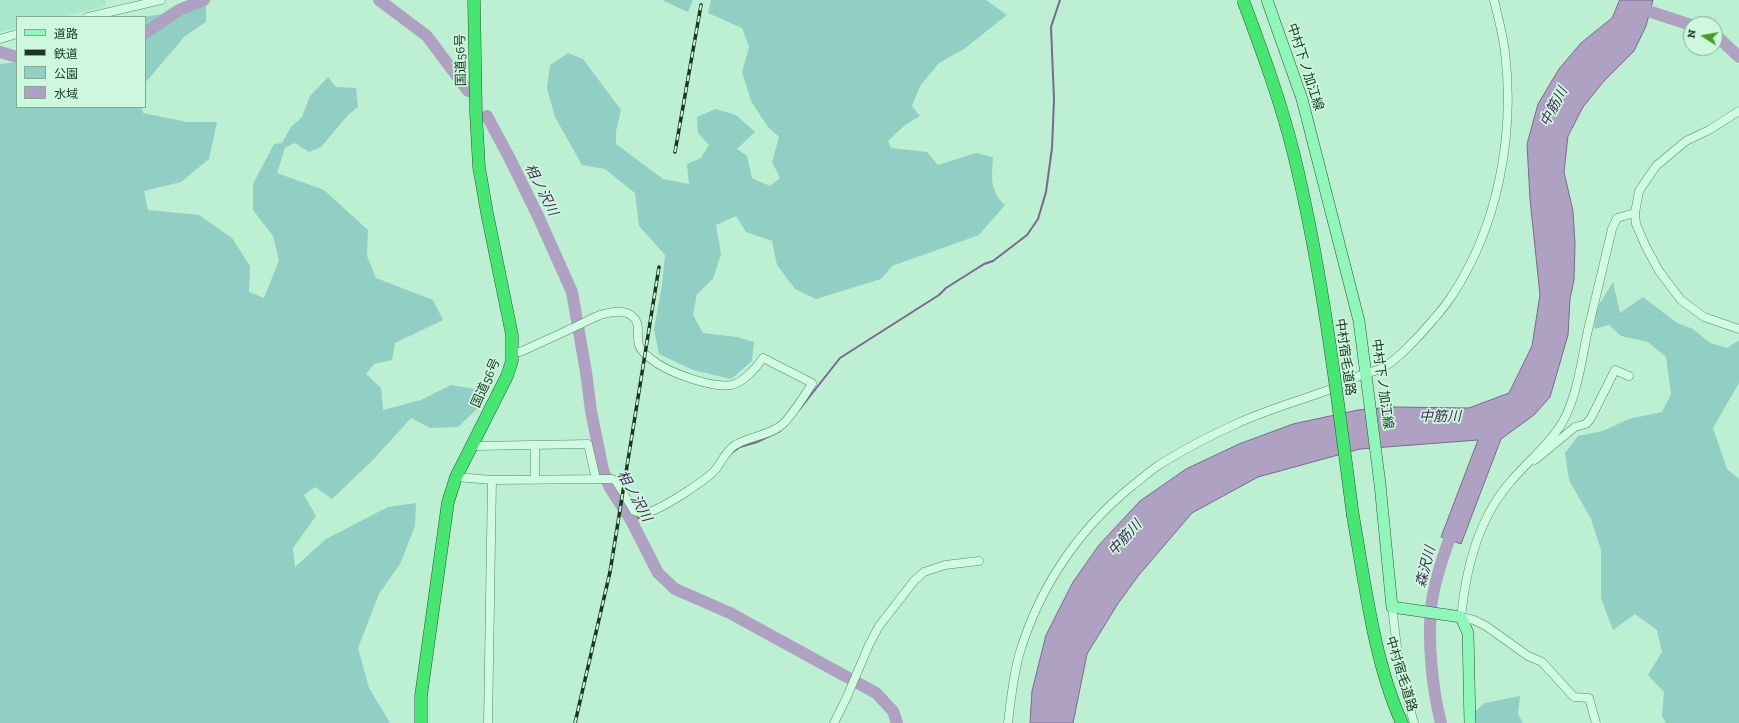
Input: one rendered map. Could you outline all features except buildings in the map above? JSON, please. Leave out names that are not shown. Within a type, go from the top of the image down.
[{"type":"highway","name":"国道56号","points":[[421,723],[421,696],[447,510],[452,488],[456,477],[507,376],[513,351],[512,335],[479,167],[476,113],[474,0]]},
{"type":"highway","name":"中村宿毛道路","points":[[1243,0],[1262,49],[1279,101],[1294,154],[1307,211],[1323,303],[1353,516],[1375,638],[1388,683],[1402,723]]},
{"type":"main road","name":"中村下ノ加江線","points":[[1267,0],[1302,99],[1356,307],[1368,378],[1392,607]]},
{"type":"main road","points":[[1392,607],[1456,616],[1468,633],[1470,723]]},
{"type":"street","points":[[92,16],[161,0]]},
{"type":"street","points":[[1008,723],[1012,689],[1020,652],[1037,605],[1056,571],[1074,545],[1122,494],[1157,466],[1197,443],[1238,423],[1332,388],[1368,378],[1393,359],[1424,331],[1446,304],[1471,262],[1485,228],[1500,180],[1505,145],[1508,95],[1505,51],[1494,0]]},
{"type":"street","points":[[0,39],[16,34]]},
{"type":"street","points":[[1739,111],[1709,130],[1686,141],[1656,166],[1639,192],[1635,213],[1636,224],[1658,271],[1681,300],[1704,317],[1739,329]]},
{"type":"street","points":[[1596,723],[1589,698],[1574,697],[1542,662],[1528,656],[1486,626],[1474,620],[1456,616],[1467,571],[1476,543],[1489,512],[1510,481],[1562,424],[1568,411],[1578,382],[1612,229],[1617,218],[1635,213]]},
{"type":"street","points":[[456,477],[492,480],[612,479],[616,482],[634,511],[638,513],[649,512],[662,506],[716,470],[725,454],[735,445],[764,435],[782,425],[812,383],[763,358],[757,368],[732,385],[715,384],[682,374],[651,359],[641,349],[638,344],[638,327],[635,320],[627,313],[617,312],[601,315],[520,352],[513,351]]},
{"type":"street","points":[[1530,459],[1535,460],[1575,427],[1586,424],[1591,418],[1615,370],[1629,376]]},
{"type":"street","points":[[473,443],[477,446],[588,444],[598,479]]},
{"type":"street","points":[[535,445],[535,480]]},
{"type":"street","points":[[488,723],[492,480]]},
{"type":"street","points":[[834,723],[879,626],[914,581],[924,572],[945,565],[979,561]]},
{"type":"street","points":[[1392,607],[1400,672],[1414,723]]},
{"type":"green space","points":[[0,0],[105,0],[106,6],[66,16],[16,16],[16,28],[0,32]]},
{"type":"green space","points":[[662,0],[693,0],[688,12]]},
{"type":"green space","points":[[711,0],[986,0],[1007,15],[964,49],[939,63],[920,86],[912,106],[920,116],[905,125],[888,141],[891,148],[927,152],[938,165],[976,153],[993,157],[992,177],[994,189],[1000,200],[1005,205],[979,235],[892,266],[881,279],[816,299],[795,289],[777,265],[772,241],[746,232],[736,216],[716,225],[721,254],[713,279],[697,294],[693,315],[703,333],[737,337],[754,342],[752,361],[731,379],[693,370],[659,354],[654,329],[662,285],[665,255],[639,226],[635,193],[605,169],[582,165],[555,117],[547,88],[550,65],[568,53],[583,59],[621,110],[616,131],[616,144],[663,179],[689,184],[687,164],[701,158],[709,145],[698,133],[697,117],[715,109],[736,115],[755,132],[737,149],[747,156],[752,178],[770,186],[780,178],[772,162],[779,137],[768,127],[751,101],[742,72],[749,47],[742,28],[708,13]]},
{"type":"green space","points":[[206,4],[206,22],[185,36],[146,82],[146,16]]},
{"type":"green space","points":[[16,62],[16,108],[141,108],[143,113],[187,122],[217,122],[209,159],[181,182],[144,191],[148,210],[199,215],[232,238],[250,266],[249,292],[264,298],[279,260],[273,236],[253,210],[253,184],[274,144],[282,143],[291,127],[302,117],[310,96],[328,77],[336,87],[356,88],[358,107],[348,115],[321,147],[309,152],[295,143],[285,148],[277,173],[324,190],[368,230],[367,256],[376,278],[433,300],[443,320],[395,343],[392,360],[374,364],[366,374],[381,388],[383,410],[421,400],[451,385],[482,390],[477,409],[458,427],[430,428],[411,418],[373,460],[332,499],[315,487],[304,495],[316,516],[293,548],[295,567],[326,539],[388,507],[416,503],[415,526],[400,564],[379,594],[358,648],[369,688],[390,723],[0,723],[0,64]]},
{"type":"green space","points":[[1613,282],[1620,313],[1643,297],[1677,323],[1693,329],[1710,343],[1727,348],[1739,340],[1739,383],[1713,428],[1727,469],[1739,479],[1739,723],[1666,723],[1662,716],[1664,692],[1648,675],[1662,652],[1657,630],[1635,614],[1613,630],[1601,598],[1601,550],[1591,519],[1569,480],[1565,453],[1578,436],[1603,431],[1629,419],[1662,412],[1671,394],[1666,357],[1648,342],[1621,336],[1609,325],[1594,329],[1597,308]]},
{"type":"green space","points":[[1520,696],[1518,714],[1523,723],[1476,723],[1473,713],[1485,703]]},
{"type":"water","name":"中筋川","points":[[1620,0],[1653,0],[1646,26],[1634,51],[1604,81],[1583,107],[1568,136],[1564,172],[1573,211],[1575,244],[1574,280],[1570,299],[1568,335],[1550,397],[1534,415],[1501,439],[1461,544],[1441,537],[1478,440],[1360,449],[1258,477],[1192,513],[1138,576],[1117,605],[1087,654],[1073,723],[1030,723],[1032,691],[1046,635],[1073,582],[1099,545],[1140,501],[1186,469],[1239,444],[1293,424],[1358,410],[1393,407],[1469,408],[1509,393],[1532,346],[1540,295],[1530,199],[1527,144],[1538,104],[1559,69],[1581,43],[1612,18]]},
{"type":"waterway","name":"相ノ沢川","points":[[146,32],[179,10],[204,0]]},
{"type":"waterway","name":"相ノ沢川","points":[[379,0],[427,36],[468,91]]},
{"type":"waterway","points":[[799,410],[840,358],[939,295],[946,288],[984,264],[993,261],[1027,235],[1038,219],[1046,192],[1052,148],[1054,99],[1051,27],[1060,0]]},
{"type":"waterway","points":[[1639,8],[1683,22]]},
{"type":"waterway","points":[[1723,42],[1739,57]]},
{"type":"waterway","name":"相ノ沢川","points":[[0,52],[16,57]]},
{"type":"waterway","name":"相ノ沢川","points":[[487,116],[538,216],[572,292],[586,372],[591,411],[603,470],[610,488],[631,520],[658,573],[675,589],[730,613],[876,693],[893,711],[897,723]]},
{"type":"waterway","points":[[730,454],[740,447],[757,442],[780,431]]},
{"type":"waterway","points":[[631,520],[646,516]]},
{"type":"waterway","name":"森沢川","points":[[1441,723],[1435,696],[1430,622],[1432,598],[1437,577],[1454,525]]},
{"type":"railway","points":[[675,152],[701,5]]},
{"type":"railway","points":[[575,723],[610,572],[659,267]]}]
